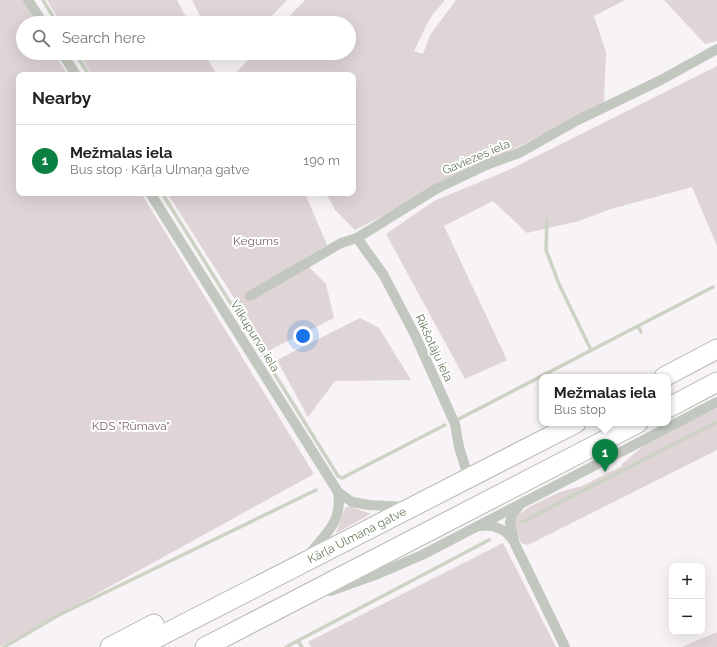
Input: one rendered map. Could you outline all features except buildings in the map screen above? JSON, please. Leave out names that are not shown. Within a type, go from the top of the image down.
[{"type":"highway","points":[[670,374],[717,349]]},
{"type":"highway","points":[[671,406],[717,382]]},
{"type":"highway","name":"Kārļa Ulmaņa gatve","points":[[139,647],[570,426]]},
{"type":"highway","points":[[206,647],[632,426]]},
{"type":"highway","points":[[110,647],[199,601],[217,596],[231,599]]},
{"type":"street","points":[[28,0],[38,16]]},
{"type":"street","name":"Gaviezes iela","points":[[250,296],[341,243],[357,238],[436,188],[486,165],[519,153],[578,120],[661,80],[717,49]]},
{"type":"street","points":[[66,60],[74,72]]},
{"type":"street","name":"Vilkupurva iela","points":[[152,196],[338,492]]},
{"type":"street","name":"Rikšotāju iela","points":[[357,238],[383,274],[415,335],[455,424],[459,447],[469,479]]},
{"type":"street","points":[[671,426],[717,402]]},
{"type":"street","points":[[294,602],[378,574],[422,555],[670,426]]},
{"type":"street","points":[[338,492],[352,502],[413,507]]},
{"type":"street","points":[[300,565],[335,523],[340,506],[338,492]]},
{"type":"street","points":[[526,500],[516,508],[510,518],[511,532],[515,544],[564,647]]},
{"type":"street","points":[[475,527],[487,525],[498,528],[509,535],[515,544]]},
{"type":"green space","name":"KDS \"Rūmava\"","points":[[0,0],[23,0],[32,16],[16,16],[16,60],[58,60],[66,72],[16,72],[16,196],[143,196],[314,474],[0,647]]},
{"type":"green space","points":[[47,0],[177,0],[185,16],[57,16]]},
{"type":"green space","points":[[192,0],[287,0],[272,16],[200,16]]},
{"type":"green space","points":[[305,0],[445,0],[430,18],[414,51],[423,54],[430,35],[456,0],[625,0],[594,16],[606,52],[604,103],[355,230],[335,210],[328,196],[356,196],[356,72],[237,72],[248,60],[356,60],[356,16],[290,16]]},
{"type":"green space","points":[[664,0],[717,0],[717,41],[705,44]]},
{"type":"green space","points":[[83,60],[208,60],[215,72],[90,72]]},
{"type":"green space","points":[[717,66],[717,246],[692,187],[611,209],[579,221],[527,233],[493,201],[444,226],[507,360],[465,379],[386,234],[434,201],[511,169]]},
{"type":"green space","name":"Ķegums","points":[[169,196],[306,196],[327,245],[302,260],[326,284],[334,318],[268,351]]},
{"type":"green space","points":[[360,318],[379,328],[411,380],[335,381],[308,417],[277,360]]},
{"type":"green space","points":[[717,408],[717,450],[528,545],[521,543],[514,521],[519,514],[531,506],[560,492],[582,486],[622,466],[622,464],[647,443]]},
{"type":"green space","points":[[349,506],[371,514],[336,533],[345,508]]},
{"type":"green space","points":[[503,543],[556,647],[311,647],[308,642]]},
{"type":"green space","points":[[717,632],[717,647],[682,647]]},
{"type":"waterway","points":[[43,0],[53,16]]},
{"type":"waterway","points":[[79,60],[87,72]]},
{"type":"waterway","points":[[164,196],[338,476],[342,478],[445,425]]},
{"type":"waterway","points":[[547,219],[546,250],[559,284],[591,350]]},
{"type":"waterway","points":[[545,374],[713,287]]},
{"type":"waterway","points":[[638,326],[641,332]]},
{"type":"waterway","points":[[455,421],[539,377]]},
{"type":"waterway","points":[[522,522],[717,422]]},
{"type":"waterway","points":[[4,647],[59,615],[316,490]]},
{"type":"waterway","points":[[286,647],[489,540]]},
{"type":"waterway","points":[[298,641],[302,647]]},
{"type":"place","name":"Mežmalas iela","points":[[605,472]]}]
